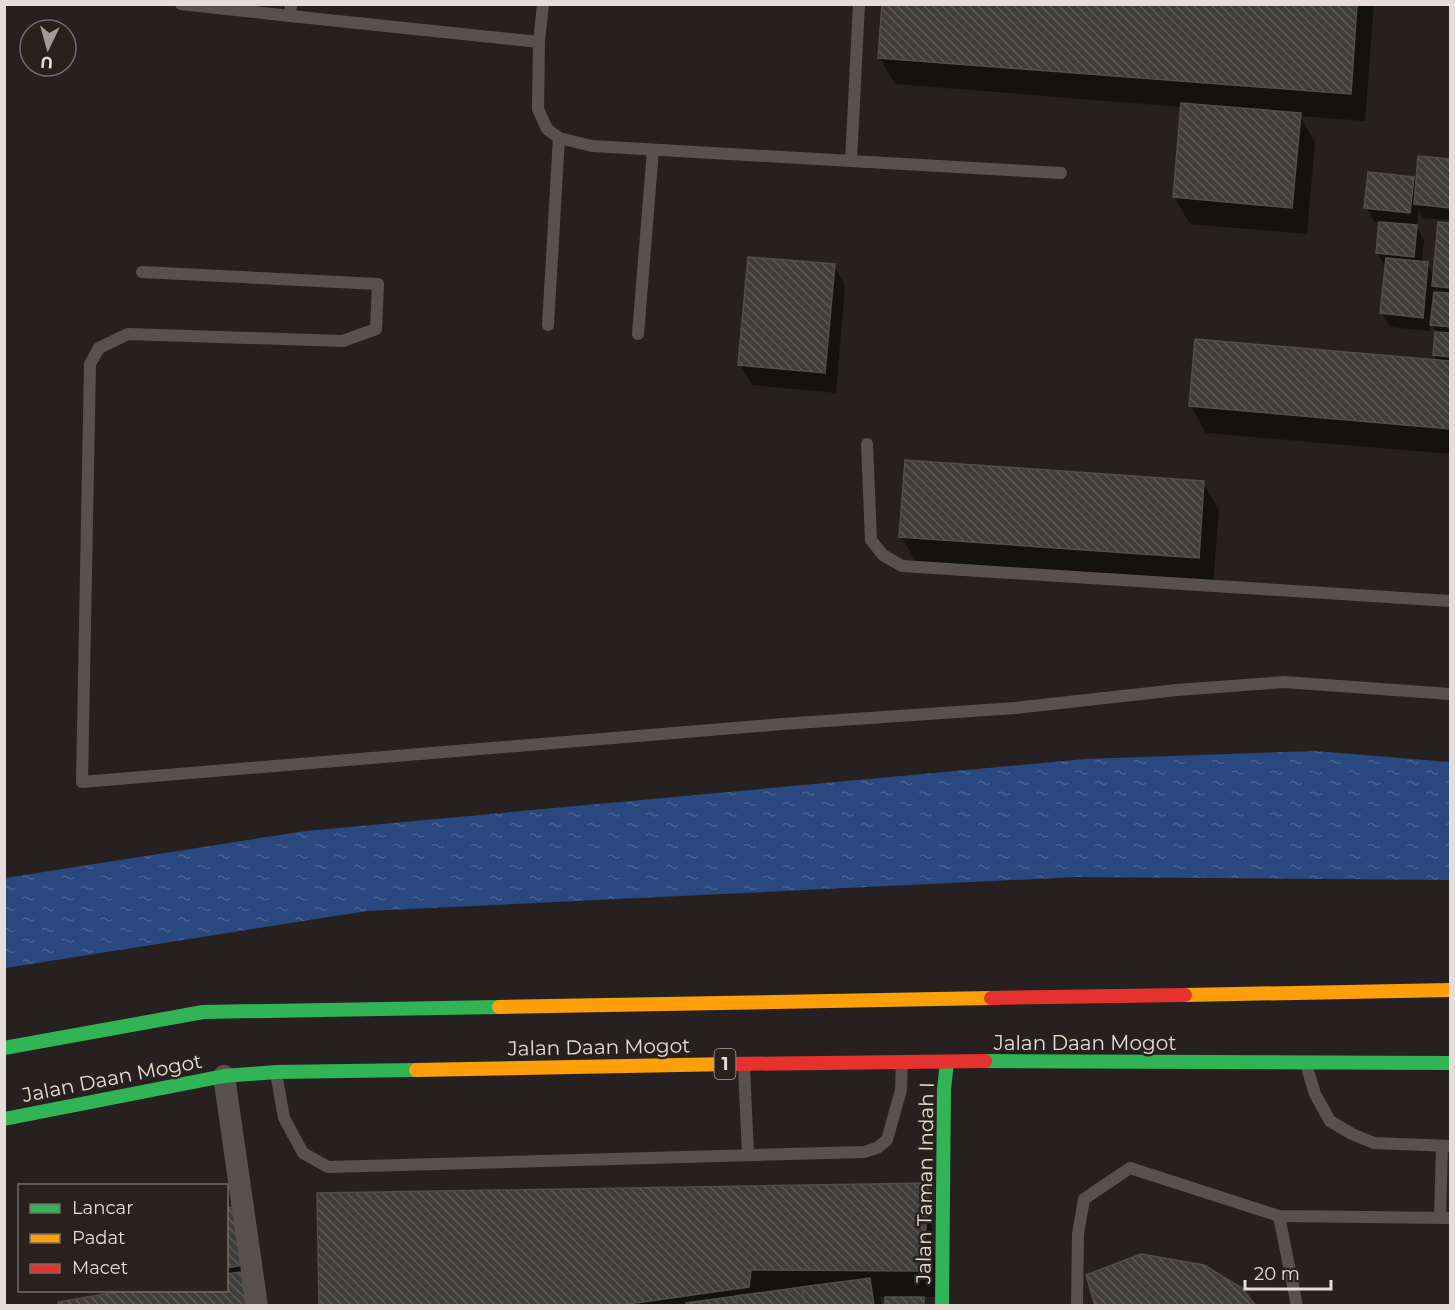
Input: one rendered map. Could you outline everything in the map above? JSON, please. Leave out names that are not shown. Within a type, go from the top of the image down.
[{"type":"main road","points":[[4,1048],[203,1012],[1450,990]]},
{"type":"main road","name":"Jalan Daan Mogot","points":[[4,1119],[224,1076],[276,1072],[902,1061],[1450,1063]]},
{"type":"main road","name":"Jalan Taman Indah I","points":[[942,1305],[944,1089],[947,1062]]},
{"type":"street","points":[[224,1076],[257,1305]]},
{"type":"lane","points":[[181,4],[290,10],[539,42]]},
{"type":"lane","points":[[543,4],[539,42],[538,109],[547,129],[559,138],[592,146],[1061,173]]},
{"type":"lane","points":[[851,161],[859,4]]},
{"type":"lane","points":[[548,325],[559,138]]},
{"type":"lane","points":[[638,334],[653,150]]},
{"type":"lane","points":[[142,272],[378,285],[376,329],[343,341],[128,334],[99,348],[90,364],[82,782],[782,724],[1015,708],[1177,690],[1284,682],[1450,694]]},
{"type":"lane","points":[[867,444],[871,540],[883,555],[902,566],[1450,601]]},
{"type":"lane","points":[[276,1072],[284,1118],[303,1153],[327,1167],[864,1152],[877,1148],[887,1140],[901,1090],[902,1061]]},
{"type":"lane","points":[[1077,1305],[1078,1234],[1084,1199],[1130,1168],[1279,1216],[1445,1218],[1446,1146],[1374,1143],[1330,1121],[1315,1094],[1306,1063]]},
{"type":"lane","points":[[744,1064],[748,1155]]},
{"type":"lane","points":[[1279,1216],[1297,1305]]},
{"type":"water","points":[[1315,751],[1450,762],[1450,880],[1077,877],[367,911],[5,968],[5,878],[306,831],[1085,759]]},
{"type":"building","points":[[882,4],[1357,4],[1351,94],[878,58]]},
{"type":"building","points":[[1181,103],[1301,113],[1292,208],[1173,197]]},
{"type":"building","points":[[1418,156],[1450,159],[1450,208],[1414,204]]},
{"type":"building","points":[[1368,172],[1414,177],[1410,213],[1364,208]]},
{"type":"building","points":[[1379,222],[1417,225],[1414,257],[1376,253]]},
{"type":"building","points":[[1438,222],[1450,223],[1450,288],[1432,286]]},
{"type":"building","points":[[748,257],[835,264],[825,373],[738,365]]},
{"type":"building","points":[[1386,258],[1428,262],[1423,318],[1380,313]]},
{"type":"building","points":[[1434,292],[1450,293],[1450,327],[1430,325]]},
{"type":"building","points":[[1435,332],[1450,333],[1450,357],[1433,355]]},
{"type":"building","points":[[1195,339],[1450,361],[1450,429],[1189,406]]},
{"type":"building","points":[[905,460],[1204,481],[1199,558],[899,537]]},
{"type":"building","points":[[929,1183],[923,1271],[751,1270],[749,1287],[614,1306],[319,1306],[317,1193]]},
{"type":"building","points":[[233,1207],[244,1265],[228,1268],[228,1208]]},
{"type":"building","points":[[1141,1254],[1204,1265],[1242,1288],[1256,1306],[1095,1306],[1086,1275]]},
{"type":"building","points":[[241,1272],[246,1306],[59,1306],[58,1302],[116,1292],[228,1292],[228,1274]]},
{"type":"building","points":[[870,1278],[874,1306],[805,1306],[802,1287]]},
{"type":"building","points":[[802,1287],[805,1306],[738,1306],[736,1296]]},
{"type":"building","points":[[736,1296],[738,1306],[686,1306],[686,1303]]},
{"type":"building","points":[[885,1297],[924,1297],[924,1306],[885,1306]]},
{"type":"traffic: fast","points":[[4,1048],[203,1012],[499,1007]]},
{"type":"traffic: fast","points":[[985,1061],[1450,1063]]},
{"type":"traffic: fast","points":[[942,1306],[944,1089],[947,1062]]},
{"type":"traffic: fast","points":[[4,1119],[224,1076],[276,1072],[416,1070]]},
{"type":"traffic: slow","points":[[1185,995],[1450,990]]},
{"type":"traffic: slow","points":[[499,1007],[991,998]]},
{"type":"traffic: slow","points":[[416,1070],[731,1064]]},
{"type":"traffic: jam","points":[[991,998],[1185,995]]},
{"type":"traffic: jam","points":[[731,1064],[985,1061]]}]
